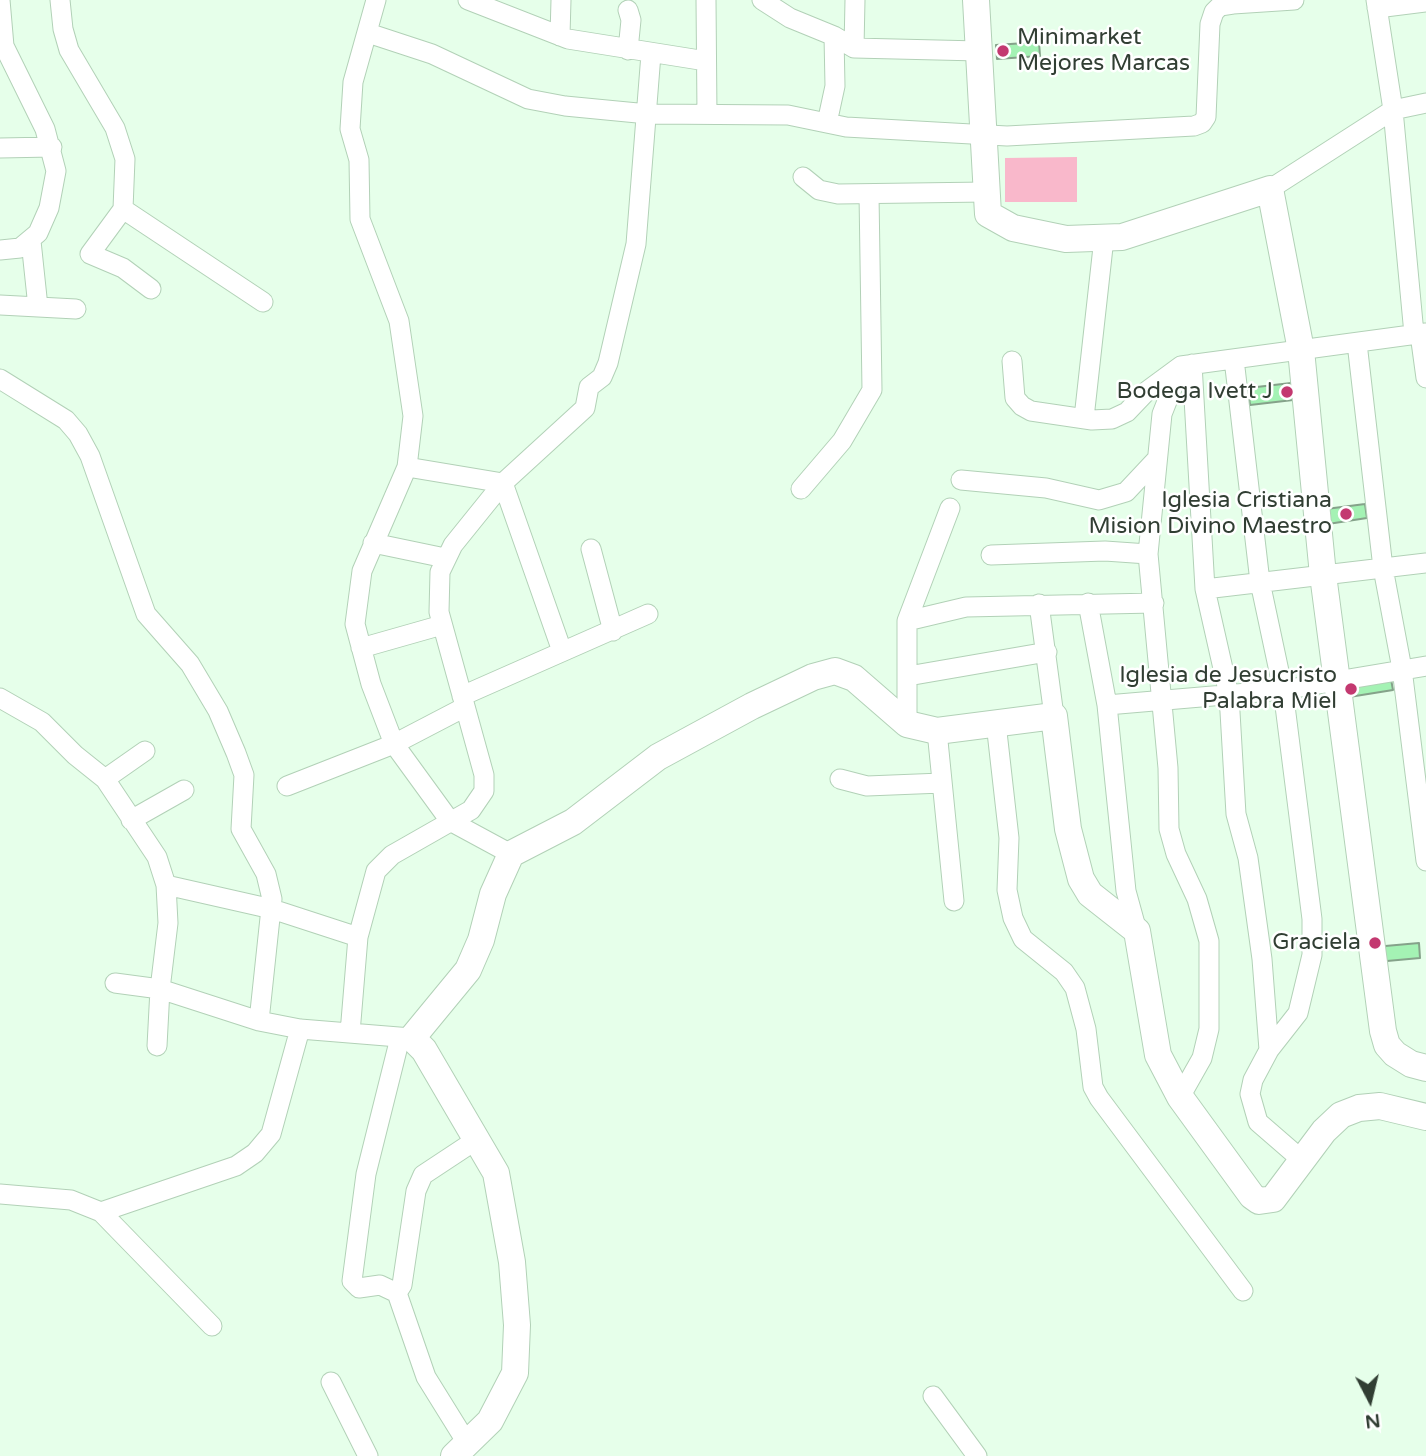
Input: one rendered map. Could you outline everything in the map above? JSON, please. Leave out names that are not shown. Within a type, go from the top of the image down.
[{"type":"street","points":[[0,0],[4,46],[52,147],[56,183],[43,223],[31,241],[20,248],[0,250]]},
{"type":"street","points":[[61,0],[63,29],[69,50],[115,128],[125,159],[123,209],[90,254],[123,268],[151,289]]},
{"type":"street","points":[[376,0],[353,82],[350,130],[359,160],[357,194],[360,219],[399,321],[413,416],[407,467],[362,571],[355,624],[370,684],[394,744],[450,821],[511,854]]},
{"type":"street","points":[[468,0],[560,36],[651,54],[706,61]]},
{"type":"street","points":[[560,36],[561,0]]},
{"type":"street","points":[[706,0],[707,114]]},
{"type":"street","points":[[762,0],[790,18],[834,36],[854,48],[979,51]]},
{"type":"street","points":[[854,48],[855,0]]},
{"type":"street","points":[[976,0],[988,214],[1013,228],[1066,239],[1122,237],[1270,189],[1393,110],[1426,103]]},
{"type":"street","points":[[368,33],[432,54],[528,99],[648,114],[788,115],[846,127],[985,136],[1194,127],[1206,117],[1210,24],[1214,12],[1220,6],[1233,4],[1294,0]]},
{"type":"street","points":[[1426,2],[1376,4],[1393,110],[1426,378]]},
{"type":"street","points":[[628,10],[631,20],[628,50]]},
{"type":"street","points":[[827,123],[835,86],[834,36]]},
{"type":"street","points":[[350,1033],[357,983],[358,937],[372,879],[383,862],[477,805],[485,783],[442,625],[438,587],[445,558],[503,483],[585,408],[589,387],[602,377],[608,363],[636,244],[651,54]]},
{"type":"street","points":[[0,148],[52,147]]},
{"type":"street","points":[[803,177],[820,190],[838,194],[986,192]]},
{"type":"street","points":[[1270,189],[1301,350],[1324,575],[1383,1031],[1387,1045],[1395,1054],[1411,1064],[1426,1068]]},
{"type":"street","points":[[801,489],[842,442],[872,390],[869,194]]},
{"type":"street","points":[[123,209],[263,302]]},
{"type":"street","points":[[1084,418],[1104,238]]},
{"type":"street","points":[[31,241],[38,307]]},
{"type":"street","points":[[0,305],[76,309]]},
{"type":"street","points":[[1012,361],[1015,398],[1022,406],[1031,411],[1112,419],[1127,412],[1147,391],[1186,365],[1420,333]]},
{"type":"street","points":[[1357,343],[1383,568],[1402,669],[1426,861]]},
{"type":"street","points":[[1234,359],[1260,582],[1283,690],[1312,919],[1312,955],[1298,1013],[1269,1050],[1253,1080],[1250,1094],[1252,1110],[1258,1122],[1303,1161]]},
{"type":"street","points":[[1180,1097],[1202,1058],[1209,1030],[1209,941],[1197,899],[1176,854],[1169,829],[1168,768],[1148,554],[1162,414],[1186,365]]},
{"type":"street","points":[[1186,365],[1205,589],[1229,695],[1236,814],[1248,858],[1262,959],[1269,1050]]},
{"type":"street","points":[[0,379],[66,421],[84,444],[146,614],[190,664],[218,711],[236,753],[244,775],[241,829],[266,874],[272,909],[259,1021]]},
{"type":"street","points":[[961,480],[1046,488],[1099,500],[1126,492],[1156,460]]},
{"type":"street","points":[[407,467],[503,483]]},
{"type":"street","points":[[503,483],[562,651]]},
{"type":"street","points":[[907,724],[907,621],[950,508]]},
{"type":"street","points":[[373,543],[445,558]]},
{"type":"street","points":[[591,550],[613,631]]},
{"type":"street","points":[[991,555],[1105,551],[1148,554]]},
{"type":"street","points":[[1205,589],[1426,563]]},
{"type":"street","points":[[1088,603],[1107,705],[1126,891],[1137,931],[1152,1038],[1157,1055],[1180,1097],[1252,1196],[1259,1201],[1273,1199],[1324,1130],[1341,1115],[1359,1108],[1380,1106],[1426,1117]]},
{"type":"street","points":[[907,621],[966,607],[1154,603]]},
{"type":"street","points":[[1039,604],[1068,830],[1081,879],[1090,894],[1137,931]]},
{"type":"street","points":[[287,786],[394,744],[463,701],[562,651],[648,614]]},
{"type":"street","points":[[361,648],[442,625]]},
{"type":"street","points":[[908,676],[1047,652]]},
{"type":"street","points":[[1107,705],[1283,690],[1426,666]]},
{"type":"street","points":[[397,1293],[380,1285],[359,1288],[351,1278],[366,1174],[406,1038],[468,970],[493,894],[511,854],[573,822],[658,757],[752,706],[813,677],[835,671],[854,678],[907,724],[937,731],[1054,716]]},
{"type":"street","points":[[0,698],[42,722],[75,755],[106,779],[157,857],[166,885],[168,923],[157,1046]]},
{"type":"street","points":[[996,723],[1009,838],[1007,890],[1013,918],[1023,939],[1064,972],[1075,988],[1086,1029],[1093,1087],[1099,1098],[1243,1291]]},
{"type":"street","points":[[937,731],[954,901]]},
{"type":"street","points":[[106,779],[145,751]]},
{"type":"street","points":[[840,779],[867,786],[942,783]]},
{"type":"street","points":[[131,820],[184,790]]},
{"type":"street","points":[[166,885],[272,909],[358,937]]},
{"type":"street","points":[[116,983],[160,989],[259,1021],[300,1029],[406,1038],[424,1050],[496,1173],[503,1206],[517,1325],[515,1373],[490,1421],[461,1450],[426,1377],[397,1293],[401,1284],[416,1191],[423,1175],[476,1140]]},
{"type":"street","points":[[101,1212],[236,1166],[255,1153],[271,1134],[300,1029]]},
{"type":"street","points":[[0,1194],[71,1200],[101,1212],[212,1326]]},
{"type":"street","points":[[331,1382],[368,1456]]},
{"type":"street","points":[[933,1396],[977,1456]]},
{"type":"shaded area","points":[[1077,157],[1077,202],[1005,202],[1005,158]]},
{"type":"building","points":[[1039,42],[1040,56],[997,59],[996,45]]},
{"type":"building","points":[[1291,383],[1293,400],[1250,405],[1248,388]]},
{"type":"building","name":"Iglesia Cristiana Mision Divino Maestro","points":[[1365,504],[1367,518],[1328,524],[1326,509]]},
{"type":"building","points":[[1390,674],[1393,690],[1343,698],[1341,681]]},
{"type":"building","points":[[1419,943],[1420,958],[1376,962],[1374,947]]},
{"type":"place","name":"Minimarket Mejores Marcas","points":[[1003,51]]},
{"type":"place","name":"Bodega Ivett J","points":[[1287,392]]},
{"type":"place","name":"Iglesia Cristiana Mision Divino Maestro","points":[[1346,514]]},
{"type":"place","name":"Iglesia de Jesucristo Palabra Miel","points":[[1351,689]]},
{"type":"place","name":"Graciela","points":[[1375,943]]}]
